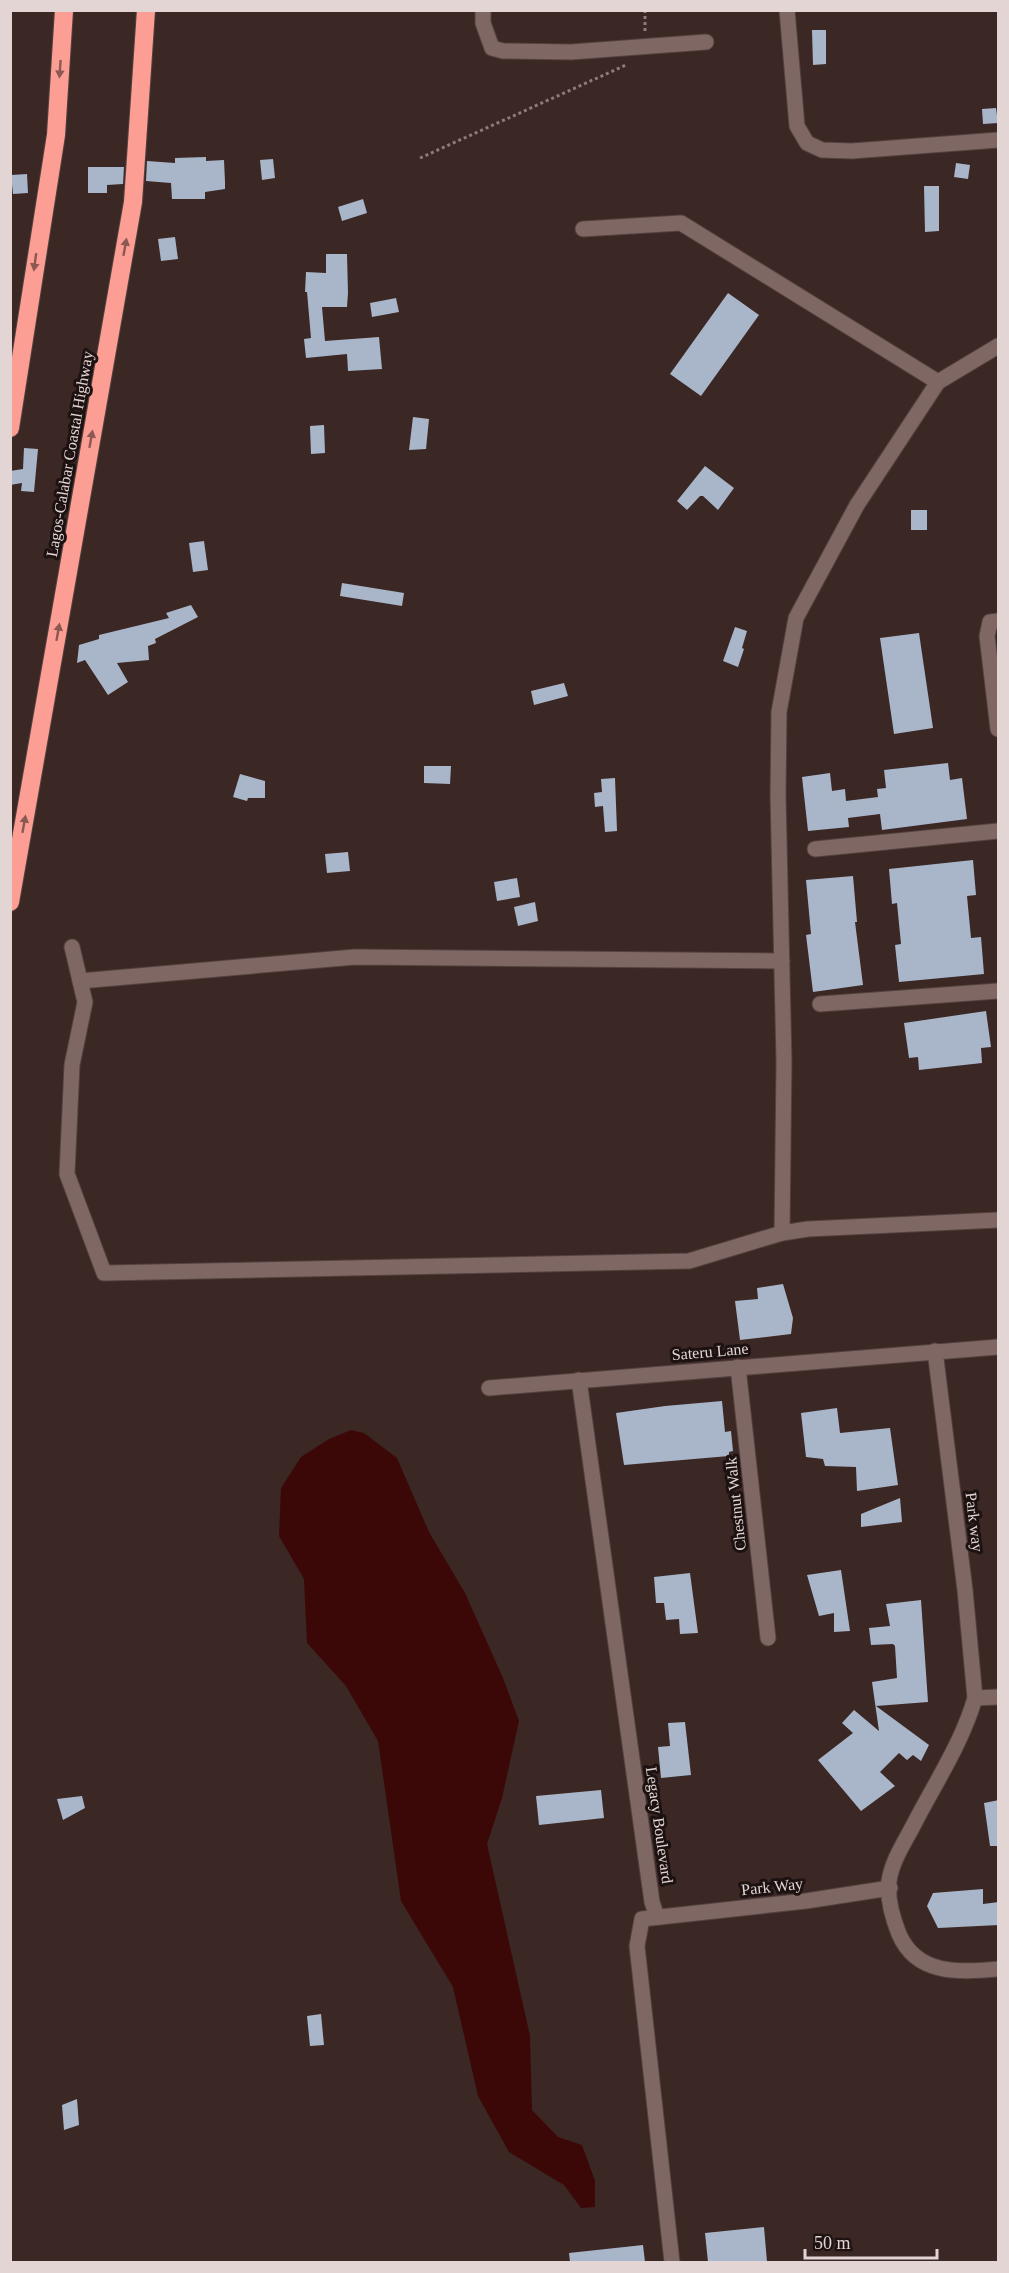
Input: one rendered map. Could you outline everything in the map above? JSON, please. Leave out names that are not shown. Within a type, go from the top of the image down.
[{"type":"highway","points":[[10,428],[56,135],[64,10]]},
{"type":"highway","name":"Lagos-Calabar Coastal Highway","points":[[10,902],[133,202],[146,10]]},
{"type":"street","points":[[483,10],[483,24],[492,48],[503,51],[571,52],[706,42]]},
{"type":"street","points":[[787,10],[797,126],[807,143],[822,150],[852,151],[999,140]]},
{"type":"street","points":[[583,229],[681,223],[938,382]]},
{"type":"street","points":[[782,1233],[784,1062],[778,795],[779,712],[796,618],[857,505],[938,382],[999,346]]},
{"type":"street","points":[[999,621],[990,622],[987,636],[999,729]]},
{"type":"street","points":[[815,849],[999,831]]},
{"type":"street","points":[[72,947],[85,1002],[72,1065],[67,1173],[104,1273],[690,1261],[782,1233],[808,1229],[999,1220]]},
{"type":"street","points":[[80,981],[355,957],[782,961]]},
{"type":"street","points":[[820,1004],[999,991]]},
{"type":"street","name":"Sateru Lane","points":[[489,1388],[999,1347]]},
{"type":"street","name":"Park way","points":[[935,1351],[965,1590],[975,1698]]},
{"type":"street","name":"Chestnut Walk","points":[[738,1367],[768,1638]]},
{"type":"street","name":"Legacy Boulevard","points":[[579,1380],[652,1902],[657,1917]]},
{"type":"street","points":[[999,1697],[975,1698],[956,1744],[896,1858],[889,1885],[893,1920],[900,1937],[904,1946],[922,1963],[944,1969],[977,1971],[999,1969]]},
{"type":"street","name":"Park Way","points":[[657,1917],[806,1901],[889,1885]]},
{"type":"street","points":[[657,1917],[642,1919],[638,1946],[672,2262]]},
{"type":"path","points":[[420,158],[646,56],[645,10]]},
{"type":"shaded area","points":[[351,1430],[364,1433],[397,1458],[429,1532],[465,1593],[503,1678],[519,1721],[502,1798],[487,1844],[530,2036],[532,2110],[558,2137],[582,2145],[595,2181],[595,2207],[581,2208],[564,2185],[509,2152],[478,2096],[453,1987],[401,1901],[378,1741],[346,1686],[307,1643],[304,1579],[279,1536],[281,1488],[301,1457],[329,1439]]},
{"type":"building","points":[[812,30],[826,30],[826,64],[813,65]]},
{"type":"building","points":[[996,108],[998,123],[983,124],[982,109]]},
{"type":"building","points":[[206,157],[206,161],[224,160],[225,189],[205,192],[205,199],[172,199],[171,183],[146,181],[147,161],[175,163],[175,158]]},
{"type":"building","points":[[273,159],[275,178],[262,180],[260,160]]},
{"type":"building","points":[[956,163],[970,165],[968,179],[954,177]]},
{"type":"building","points":[[88,167],[124,167],[123,184],[107,185],[107,193],[88,193]]},
{"type":"building","points":[[27,174],[28,193],[13,194],[11,175]]},
{"type":"building","points":[[924,186],[939,186],[939,231],[925,232]]},
{"type":"building","points":[[363,199],[367,213],[342,221],[338,207]]},
{"type":"building","points":[[175,237],[178,259],[161,261],[158,239]]},
{"type":"building","points":[[326,254],[347,254],[348,293],[347,307],[322,307],[325,341],[379,337],[382,369],[348,371],[347,354],[306,358],[304,339],[311,338],[307,292],[305,292],[306,272],[326,273]]},
{"type":"building","points":[[728,293],[759,315],[701,396],[670,374]]},
{"type":"building","points":[[396,298],[399,312],[372,317],[370,303]]},
{"type":"building","points":[[413,417],[429,419],[426,449],[409,450]]},
{"type":"building","points":[[324,425],[325,453],[311,454],[310,426]]},
{"type":"building","points":[[24,448],[38,449],[34,492],[21,491],[22,483],[10,485],[10,471],[23,469]]},
{"type":"building","points":[[705,466],[734,488],[718,510],[703,496],[700,496],[687,510],[677,501]]},
{"type":"building","points":[[911,510],[927,510],[927,530],[911,530]]},
{"type":"building","points":[[204,541],[208,570],[193,572],[189,543]]},
{"type":"building","points":[[342,583],[404,593],[402,606],[340,596]]},
{"type":"building","points":[[191,605],[198,617],[155,639],[156,643],[148,646],[149,660],[117,663],[128,682],[108,695],[85,660],[77,663],[79,645],[99,639],[99,635],[169,618],[166,613]]},
{"type":"building","points":[[735,627],[747,631],[738,667],[723,661]]},
{"type":"building","points":[[919,633],[933,728],[894,734],[880,638]]},
{"type":"building","points":[[564,683],[568,696],[534,705],[531,691]]},
{"type":"building","points":[[948,763],[950,780],[962,778],[967,819],[882,830],[880,814],[848,818],[849,827],[808,831],[802,777],[830,773],[832,791],[845,789],[846,801],[878,797],[877,789],[886,788],[884,770]]},
{"type":"building","points":[[424,766],[451,766],[450,784],[424,783]]},
{"type":"building","points":[[240,774],[265,781],[265,798],[248,798],[247,801],[233,797]]},
{"type":"building","points":[[615,778],[617,831],[605,832],[603,806],[595,807],[594,793],[602,792],[601,779]]},
{"type":"building","points":[[348,852],[350,871],[327,873],[325,854]]},
{"type":"building","points":[[973,860],[976,895],[967,896],[971,938],[981,937],[984,974],[899,982],[895,945],[901,944],[897,903],[892,904],[889,869]]},
{"type":"building","points":[[853,876],[857,922],[855,922],[863,985],[813,992],[806,935],[811,934],[806,880]]},
{"type":"building","points":[[517,878],[520,897],[497,901],[494,882]]},
{"type":"building","points":[[535,902],[538,921],[518,926],[514,907]]},
{"type":"building","points":[[986,1011],[991,1047],[981,1048],[982,1063],[919,1070],[918,1057],[909,1058],[904,1023]]},
{"type":"building","points":[[783,1284],[793,1318],[791,1334],[740,1340],[735,1301],[758,1299],[757,1288]]},
{"type":"building","points":[[722,1401],[725,1432],[731,1431],[733,1451],[729,1452],[729,1456],[624,1465],[616,1413]]},
{"type":"building","points":[[837,1408],[840,1433],[890,1428],[898,1485],[857,1491],[856,1467],[825,1466],[823,1459],[806,1457],[801,1413]]},
{"type":"building","points":[[900,1498],[902,1522],[861,1527],[861,1514]]},
{"type":"building","points":[[841,1570],[850,1631],[834,1632],[834,1613],[819,1616],[807,1575]]},
{"type":"building","points":[[690,1573],[698,1633],[680,1634],[679,1619],[666,1620],[664,1603],[656,1603],[654,1577]]},
{"type":"building","points":[[921,1600],[928,1702],[876,1706],[929,1745],[921,1761],[913,1755],[907,1760],[899,1753],[880,1772],[895,1786],[861,1811],[818,1760],[853,1733],[842,1723],[854,1710],[879,1731],[872,1682],[897,1678],[895,1646],[893,1644],[871,1645],[869,1628],[890,1626],[886,1604]]},
{"type":"building","points":[[685,1722],[691,1775],[661,1778],[658,1747],[670,1746],[668,1723]]},
{"type":"building","points":[[601,1790],[604,1818],[539,1825],[536,1796]]},
{"type":"building","points":[[82,1796],[85,1808],[63,1820],[57,1799]]},
{"type":"building","points":[[999,1800],[999,1846],[990,1846],[984,1803]]},
{"type":"building","points":[[983,1889],[983,1904],[999,1902],[999,1925],[938,1928],[927,1906],[933,1893]]},
{"type":"building","points":[[321,2014],[324,2045],[310,2046],[307,2016]]},
{"type":"building","points":[[77,2099],[79,2125],[64,2130],[62,2105]]},
{"type":"building","points":[[764,2227],[767,2262],[708,2262],[705,2233]]},
{"type":"building","points":[[643,2245],[645,2262],[570,2262],[569,2253]]}]
